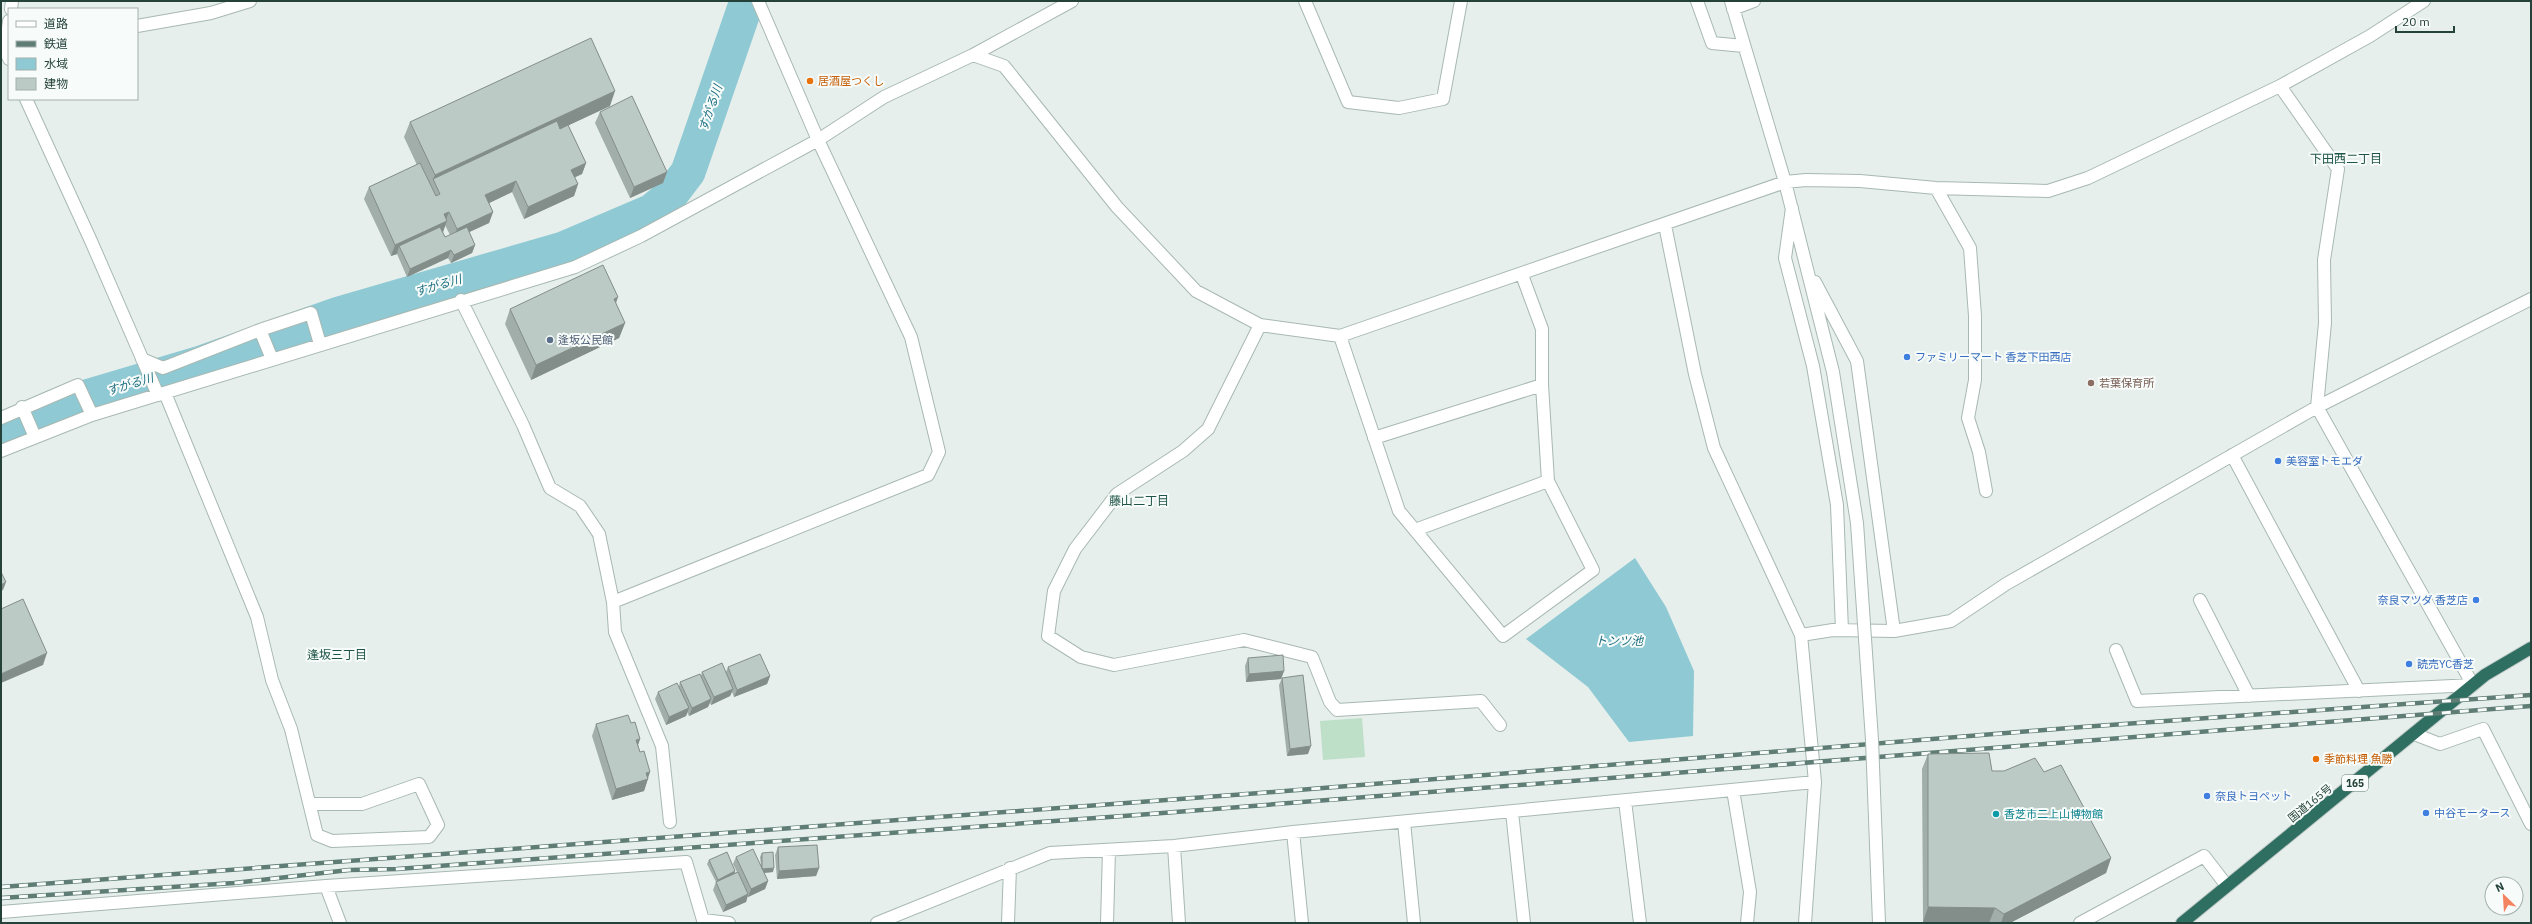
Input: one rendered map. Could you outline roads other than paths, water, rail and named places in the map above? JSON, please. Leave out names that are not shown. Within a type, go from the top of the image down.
[{"type":"highway","name":"国道165号","points":[[2182,923],[2473,685],[2507,661],[2531,648]]},
{"type":"street","points":[[138,26],[211,13],[250,1]]},
{"type":"street","points":[[613,602],[928,475],[939,452],[911,337],[818,140],[758,1]]},
{"type":"street","points":[[1,451],[33,432],[90,411],[162,394],[319,338],[461,300],[575,267],[641,236],[818,140],[884,98],[973,55],[1072,1]]},
{"type":"street","points":[[1305,1],[1348,102],[1399,108],[1443,98],[1461,1]]},
{"type":"street","points":[[1697,1],[1712,43],[1744,46]]},
{"type":"street","points":[[1754,1],[1732,5],[1785,182],[1833,372],[1857,523],[1872,740],[1880,923]]},
{"type":"street","points":[[973,55],[1004,66],[1117,207],[1196,290],[1260,325],[1340,336],[1522,275],[1785,182],[1860,181],[1936,188],[2048,191],[2088,178],[2280,86],[2370,36],[2424,1]]},
{"type":"street","points":[[5,53],[8,29]]},
{"type":"street","points":[[2116,650],[2138,701],[2473,685],[2317,407],[2325,323],[2324,260],[2338,169],[2280,86]]},
{"type":"street","points":[[26,100],[153,384],[162,394],[256,618],[272,680],[291,729],[317,835],[332,841],[429,837],[438,825],[419,784],[362,804],[310,804]]},
{"type":"street","points":[[1936,188],[1970,248],[1975,316],[1975,380],[1968,418],[1979,452],[1986,491]]},
{"type":"street","points":[[1792,208],[1785,258],[1813,366],[1837,505],[1842,630]]},
{"type":"street","points":[[1665,225],[1696,374],[1714,448],[1801,635],[1815,782],[1805,923]]},
{"type":"street","points":[[1806,266],[1857,361],[1894,631]]},
{"type":"street","points":[[1340,336],[1399,511],[1503,636],[1593,570],[1548,481],[1542,385],[1542,329],[1522,275]]},
{"type":"street","points":[[1801,635],[1842,630],[1894,631],[1952,621],[2006,584],[2317,407],[2531,299]]},
{"type":"street","points":[[461,300],[523,425],[550,488],[580,506],[599,534],[613,602],[615,632],[662,746],[670,822]]},
{"type":"street","points":[[142,359],[163,368],[310,314],[319,338]]},
{"type":"street","points":[[1260,325],[1208,429],[1183,451],[1117,494],[1075,549],[1054,592],[1048,636],[1081,657],[1114,665],[1244,640],[1312,657],[1330,702],[1337,710],[1482,701],[1500,725]]},
{"type":"street","points":[[261,333],[270,355]]},
{"type":"street","points":[[1374,438],[1542,385]]},
{"type":"street","points":[[1,418],[78,386],[90,411]]},
{"type":"street","points":[[23,409],[33,432]]},
{"type":"street","points":[[2232,455],[2358,691]]},
{"type":"street","points":[[1415,530],[1548,481]]},
{"type":"street","points":[[2200,600],[2249,696]]},
{"type":"street","points":[[2414,734],[2440,744],[2483,729],[2531,824]]},
{"type":"street","points":[[876,923],[1050,853],[1174,846],[1293,832],[1815,782]]},
{"type":"street","points":[[1733,790],[1750,892],[1747,923]]},
{"type":"street","points":[[1625,801],[1640,923]]},
{"type":"street","points":[[1512,812],[1524,923]]},
{"type":"street","points":[[1404,822],[1414,923]]},
{"type":"street","points":[[1293,832],[1302,923]]},
{"type":"street","points":[[1174,846],[1179,923]]},
{"type":"street","points":[[1107,923],[1109,850]]},
{"type":"street","points":[[2080,923],[2204,856],[2227,886]]},
{"type":"street","points":[[1,912],[326,886],[686,862],[703,920],[729,923]]},
{"type":"street","points":[[1008,923],[1010,868]]},
{"type":"street","points":[[326,886],[340,923]]},
{"type":"water","name":"トンツ池","points":[[1635,558],[1666,607],[1694,671],[1693,736],[1629,742],[1588,687],[1526,639]]},
{"type":"waterway","name":"すがる川","points":[[1,431],[56,406],[201,363],[339,314],[563,249],[652,211],[669,197],[688,172],[747,1]]},
{"type":"railway","points":[[1,887],[1260,793],[2082,727],[2531,695]]},
{"type":"railway","points":[[1,898],[234,883],[349,870],[397,869],[1137,815],[2531,706]]},
{"type":"place","name":"居酒屋つくし","points":[[810,81]]},
{"type":"place","name":"逢坂公民館","points":[[550,340]]},
{"type":"place","name":"ファミリーマート 香芝下田西店","points":[[1907,357]]},
{"type":"place","name":"若葉保育所","points":[[2091,383]]},
{"type":"place","name":"美容室トモエダ","points":[[2278,461]]},
{"type":"place","name":"奈良マツダ 香芝店","points":[[2476,600]]},
{"type":"place","name":"読売YC香芝","points":[[2409,664]]},
{"type":"place","name":"季節料理 魚勝","points":[[2316,759]]},
{"type":"place","name":"奈良トヨペット","points":[[2207,796]]},
{"type":"place","name":"中谷モータース","points":[[2426,813]]},
{"type":"place","name":"香芝市二上山博物館","points":[[1996,814]]},
{"type":"district","name":"下田西二丁目","points":[[2346,158]]},
{"type":"district","name":"藤山二丁目","points":[[1139,500]]},
{"type":"district","name":"逢坂三丁目","points":[[337,654]]}]
